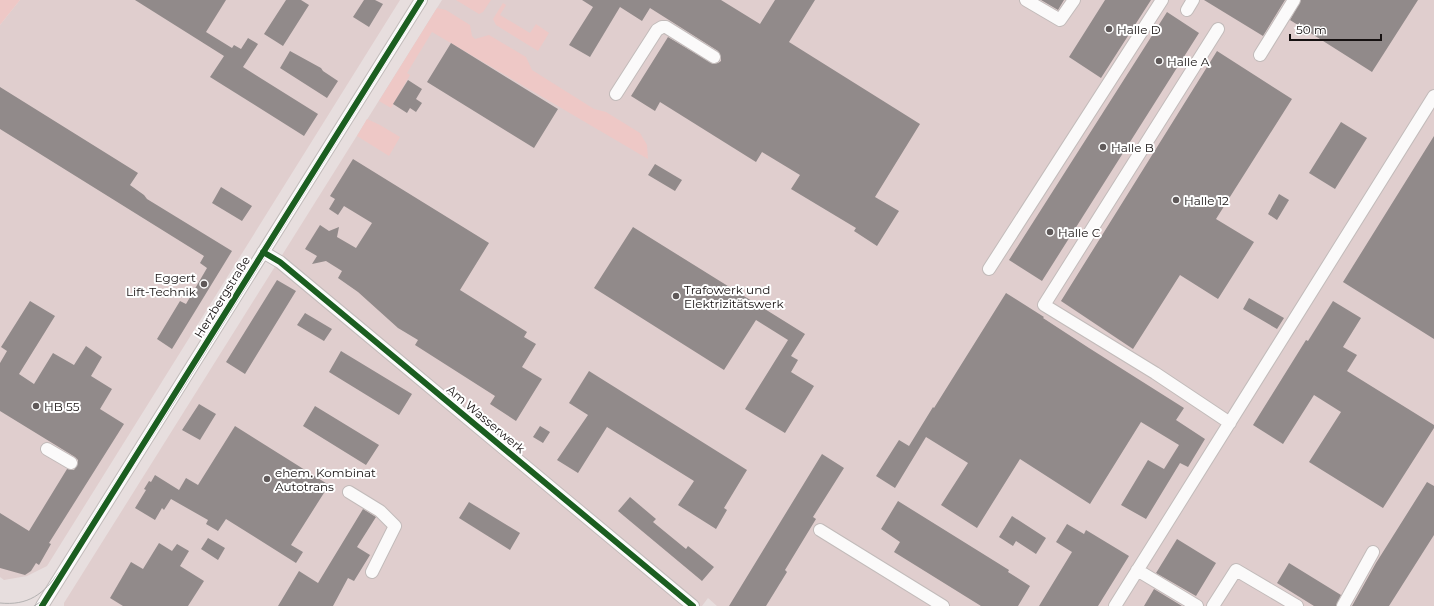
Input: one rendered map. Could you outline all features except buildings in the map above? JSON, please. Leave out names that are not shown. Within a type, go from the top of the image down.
[{"type":"street","name":"Herzbergstraße","points":[[42,606],[421,0]]},
{"type":"street","points":[[1026,0],[1060,20],[1074,0]]},
{"type":"street","points":[[988,269],[1162,0]]},
{"type":"street","points":[[1260,55],[1294,0]]},
{"type":"street","points":[[616,94],[657,30],[662,27],[666,27],[714,57]]},
{"type":"street","points":[[1218,29],[1044,305],[1155,373],[1230,423]]},
{"type":"street","points":[[1115,606],[1434,96]]},
{"type":"street","name":"Am Wasserwerk","points":[[263,252],[280,262],[693,606]]},
{"type":"street","points":[[47,449],[71,463]]},
{"type":"street","points":[[349,492],[380,511],[395,526],[372,572]]},
{"type":"street","points":[[820,530],[943,606]]},
{"type":"street","points":[[1343,606],[1373,552]]},
{"type":"street","points":[[1137,570],[1197,606]]},
{"type":"street","points":[[1213,606],[1236,570],[1277,601],[1297,606]]},
{"type":"shaded area","points":[[0,0],[20,0],[0,25]]},
{"type":"shaded area","points":[[20,0],[400,0],[47,566],[27,576],[4,580],[0,577],[0,25]]},
{"type":"shaded area","points":[[442,0],[1434,0],[1434,606],[717,606],[708,598],[702,606],[64,606],[64,603]]},
{"type":"shaded area","points":[[456,0],[491,0],[483,12],[479,14]]},
{"type":"shaded area","points":[[503,3],[506,5],[500,15],[530,33],[536,24],[549,33],[538,51],[496,25],[493,19]]},
{"type":"shaded area","points":[[437,8],[446,10],[470,25],[472,36],[475,39],[489,35],[526,57],[532,70],[594,109],[606,112],[640,133],[647,145],[648,159],[432,32],[407,73],[410,75],[391,108],[379,101]]},
{"type":"shaded area","points":[[367,119],[400,137],[389,156],[357,136]]},
{"type":"tram line","points":[[71,553],[417,0]]},
{"type":"tram line","points":[[34,606],[45,599],[57,586],[175,401],[425,0]]},
{"type":"tram line","points":[[0,603],[19,603],[34,597],[47,587],[59,572]]},
{"type":"cycle path","points":[[42,606],[421,0]]},
{"type":"cycle path","points":[[263,252],[280,262],[693,606]]},
{"type":"place","name":"Halle D","points":[[1109,29]]},
{"type":"place","name":"Halle A","points":[[1159,61]]},
{"type":"place","name":"Halle B","points":[[1103,147]]},
{"type":"place","name":"Halle 12","points":[[1176,200]]},
{"type":"place","name":"Halle C","points":[[1050,232]]},
{"type":"place","name":"Eggert Lift-Technik","points":[[204,284]]},
{"type":"place","name":"Trafowerk und Elektrizitätswerk","points":[[676,296]]},
{"type":"place","name":"HB 55","points":[[36,406]]},
{"type":"place","name":"ehem. Kombinat Autotrans","points":[[267,479]]}]
